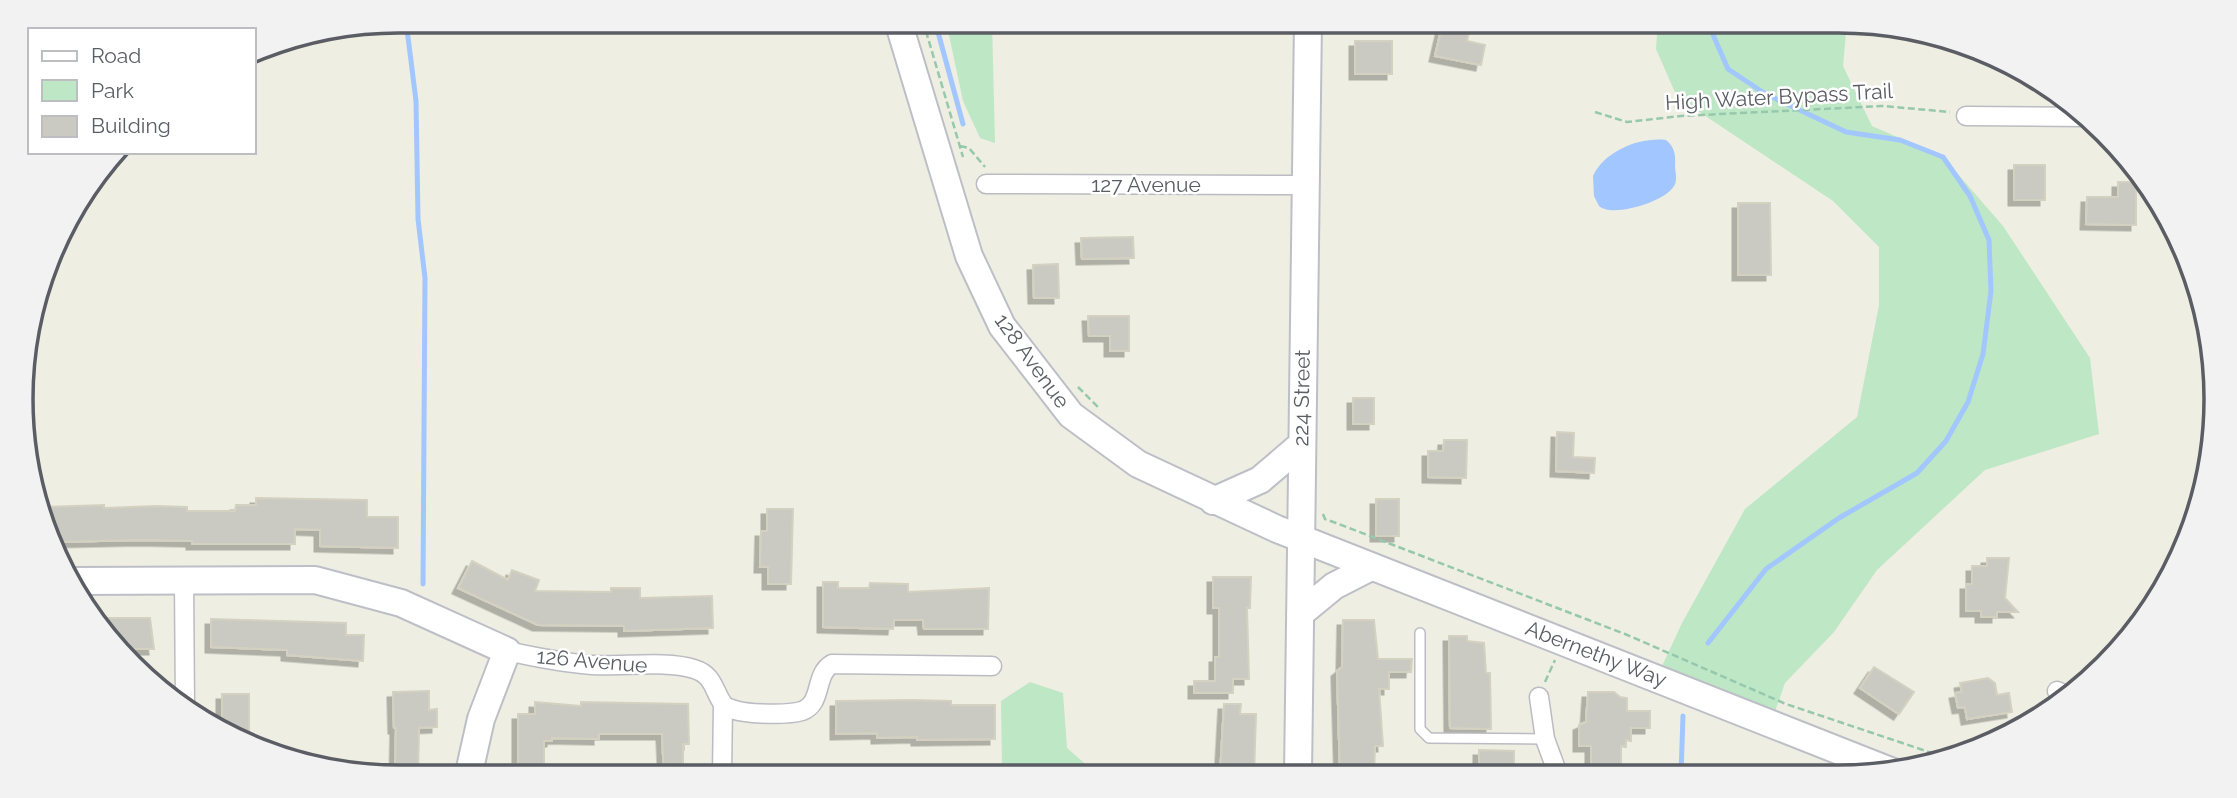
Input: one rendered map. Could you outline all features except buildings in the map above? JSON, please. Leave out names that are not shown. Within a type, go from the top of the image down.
[{"type":"main road","name":"128 Avenue","points":[[902,33],[958,226],[1002,326],[1071,415],[1138,464],[1213,501],[1299,537]]},
{"type":"main road","name":"224 Street","points":[[1298,765],[1307,33]]},
{"type":"main road","points":[[1213,501],[1261,480],[1300,445]]},
{"type":"main road","name":"Abernethy Way","points":[[1299,537],[1871,763]]},
{"type":"main road","points":[[1300,614],[1334,586],[1371,567]]},
{"type":"main road","name":"126 Avenue","points":[[81,581],[315,580],[401,603],[507,651]]},
{"type":"main road","points":[[471,765],[481,719],[507,651]]},
{"type":"street","points":[[1966,116],[2070,117]]},
{"type":"street","name":"127 Avenue","points":[[989,184],[1306,185]]},
{"type":"street","points":[[184,580],[185,695]]},
{"type":"street","name":"126 Avenue","points":[[507,651],[591,665],[690,668],[712,680],[723,704]]},
{"type":"street","points":[[722,765],[723,704],[741,712],[800,712],[813,703],[822,674],[832,664],[992,666]]},
{"type":"street","points":[[1539,697],[1545,739],[1555,765]]},
{"type":"lane","points":[[1420,633],[1420,729],[1429,737],[1545,739]]},
{"type":"path","points":[[927,33],[963,159]]},
{"type":"path","name":"High Water Bypass Trail","points":[[1595,113],[1627,122],[1681,116],[1883,106],[1936,109],[1966,116]]},
{"type":"path","points":[[960,146],[969,148],[978,155],[989,184]]},
{"type":"path","points":[[1074,384],[1102,410]]},
{"type":"path","points":[[1317,508],[1322,510],[1325,519],[1625,634],[1786,704],[1931,753]]},
{"type":"path","points":[[1539,697],[1555,660]]},
{"type":"green space","points":[[949,33],[992,33],[995,143],[980,138],[963,101]]},
{"type":"green space","points":[[1657,33],[1846,33],[1843,66],[1872,126],[1943,157],[2003,226],[2090,358],[2099,434],[1985,470],[1877,570],[1834,632],[1785,683],[1771,723],[1657,677],[1682,623],[1745,509],[1857,417],[1879,305],[1879,247],[1833,201],[1677,97],[1656,49]]},
{"type":"green space","points":[[1030,682],[1063,693],[1067,748],[1087,765],[1002,765],[1001,701]]},
{"type":"water","points":[[1666,140],[1673,148],[1675,158],[1676,181],[1669,192],[1650,203],[1626,209],[1606,209],[1599,206],[1594,196],[1593,176],[1606,159],[1634,143]]},
{"type":"waterway","points":[[408,33],[416,101],[418,219],[425,278],[423,584]]},
{"type":"waterway","points":[[938,33],[963,124]]},
{"type":"waterway","points":[[1708,643],[1766,569],[1839,518],[1917,473],[1946,441],[1968,402],[1983,354],[1991,291],[1989,240],[1970,196],[1943,157],[1900,140],[1846,132],[1764,93],[1728,69],[1712,33]]},
{"type":"waterway","points":[[1681,765],[1683,716]]}]
